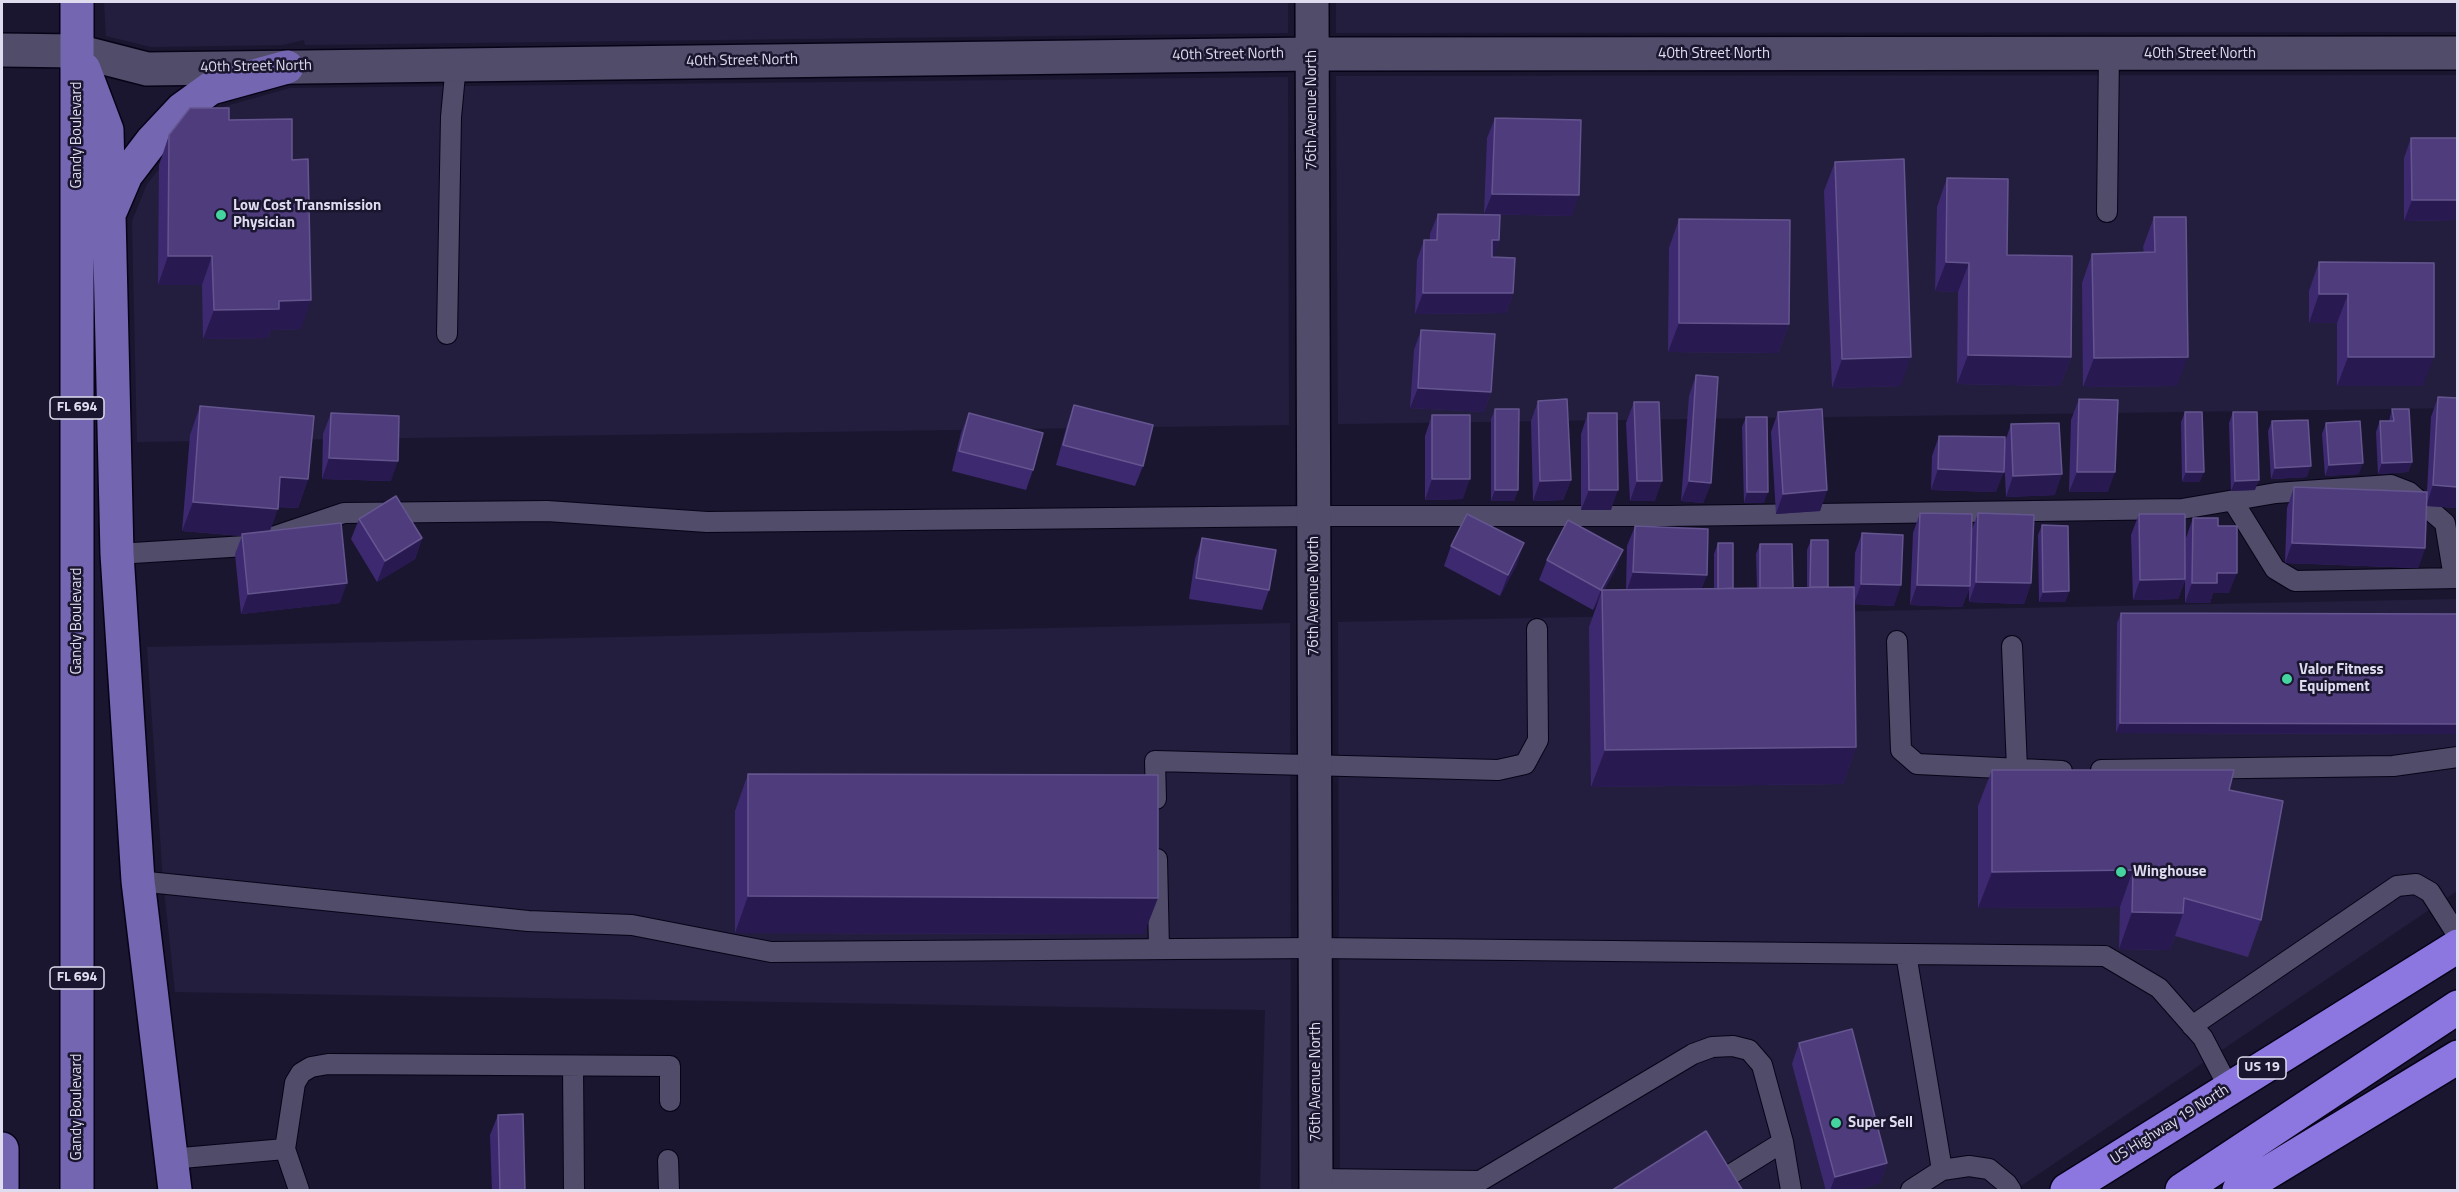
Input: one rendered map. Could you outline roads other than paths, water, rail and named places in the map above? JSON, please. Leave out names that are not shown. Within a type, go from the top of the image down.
[{"type":"highway","name":"US Highway 19 North","points":[[2067,1191],[2457,946]]},
{"type":"highway","points":[[2182,1191],[2457,1007]]},
{"type":"highway","points":[[2239,1191],[2457,1057]]},
{"type":"main road","name":"FL 694","points":[[77,2],[77,51]]},
{"type":"main road","points":[[77,51],[107,130],[117,554],[138,881],[173,1175]]},
{"type":"main road","name":"Gandy Boulevard","points":[[77,51],[77,1191]]},
{"type":"main road","points":[[108,217],[126,174],[152,141],[182,109],[211,88],[287,67]]},
{"type":"main road","points":[[2,1149],[2,1191]]},
{"type":"street","name":"76th Avenue North","points":[[1312,2],[1316,1185]]},
{"type":"street","name":"40th Street North","points":[[2,50],[77,51],[147,69],[1312,54],[2457,53]]},
{"type":"lane","points":[[2107,212],[2109,54]]},
{"type":"lane","points":[[447,334],[451,117],[456,64]]},
{"type":"lane","points":[[117,554],[246,546],[344,513],[546,511],[707,522],[1313,516],[1668,516],[2182,510],[2233,501],[2276,494],[2391,485],[2409,492],[2445,523],[2456,578],[2295,581],[2275,569],[2233,501]]},
{"type":"lane","points":[[1156,820],[1155,761],[1498,770],[1525,764],[1538,740],[1537,629]]},
{"type":"lane","points":[[1897,641],[1901,750],[1917,764],[2067,771],[2393,766],[2457,757]]},
{"type":"lane","points":[[2012,646],[2017,769]]},
{"type":"lane","points":[[1157,843],[1159,949]]},
{"type":"lane","points":[[138,881],[528,921],[632,925],[771,952],[1316,948],[2105,956],[2158,988],[2203,1038],[2229,1088]]},
{"type":"lane","points":[[2192,1026],[2397,886],[2415,885],[2430,892],[2457,936]]},
{"type":"lane","points":[[1906,954],[1942,1170]]},
{"type":"lane","points":[[1316,1185],[1432,1186],[1480,1181],[1693,1054],[1712,1047],[1733,1046],[1749,1050],[1762,1065],[1783,1143],[1791,1191]]},
{"type":"lane","points":[[299,1191],[285,1149],[295,1083],[301,1073],[311,1067],[328,1064],[670,1066],[670,1101]]},
{"type":"lane","points":[[573,1066],[574,1191]]},
{"type":"lane","points":[[1712,1186],[1783,1143]]},
{"type":"lane","points":[[173,1175],[285,1149]]},
{"type":"lane","points":[[668,1160],[669,1191]]},
{"type":"lane","points":[[1911,1191],[1942,1170],[1969,1166],[1989,1169],[2007,1184],[2011,1191]]},
{"type":"place","name":"Low Cost Transmission Physician","points":[[221,215]]},
{"type":"place","name":"Valor Fitness Equipment","points":[[2287,679]]},
{"type":"place","name":"Winghouse","points":[[2121,872]]},
{"type":"place","name":"Super Sell","points":[[1836,1123]]}]
